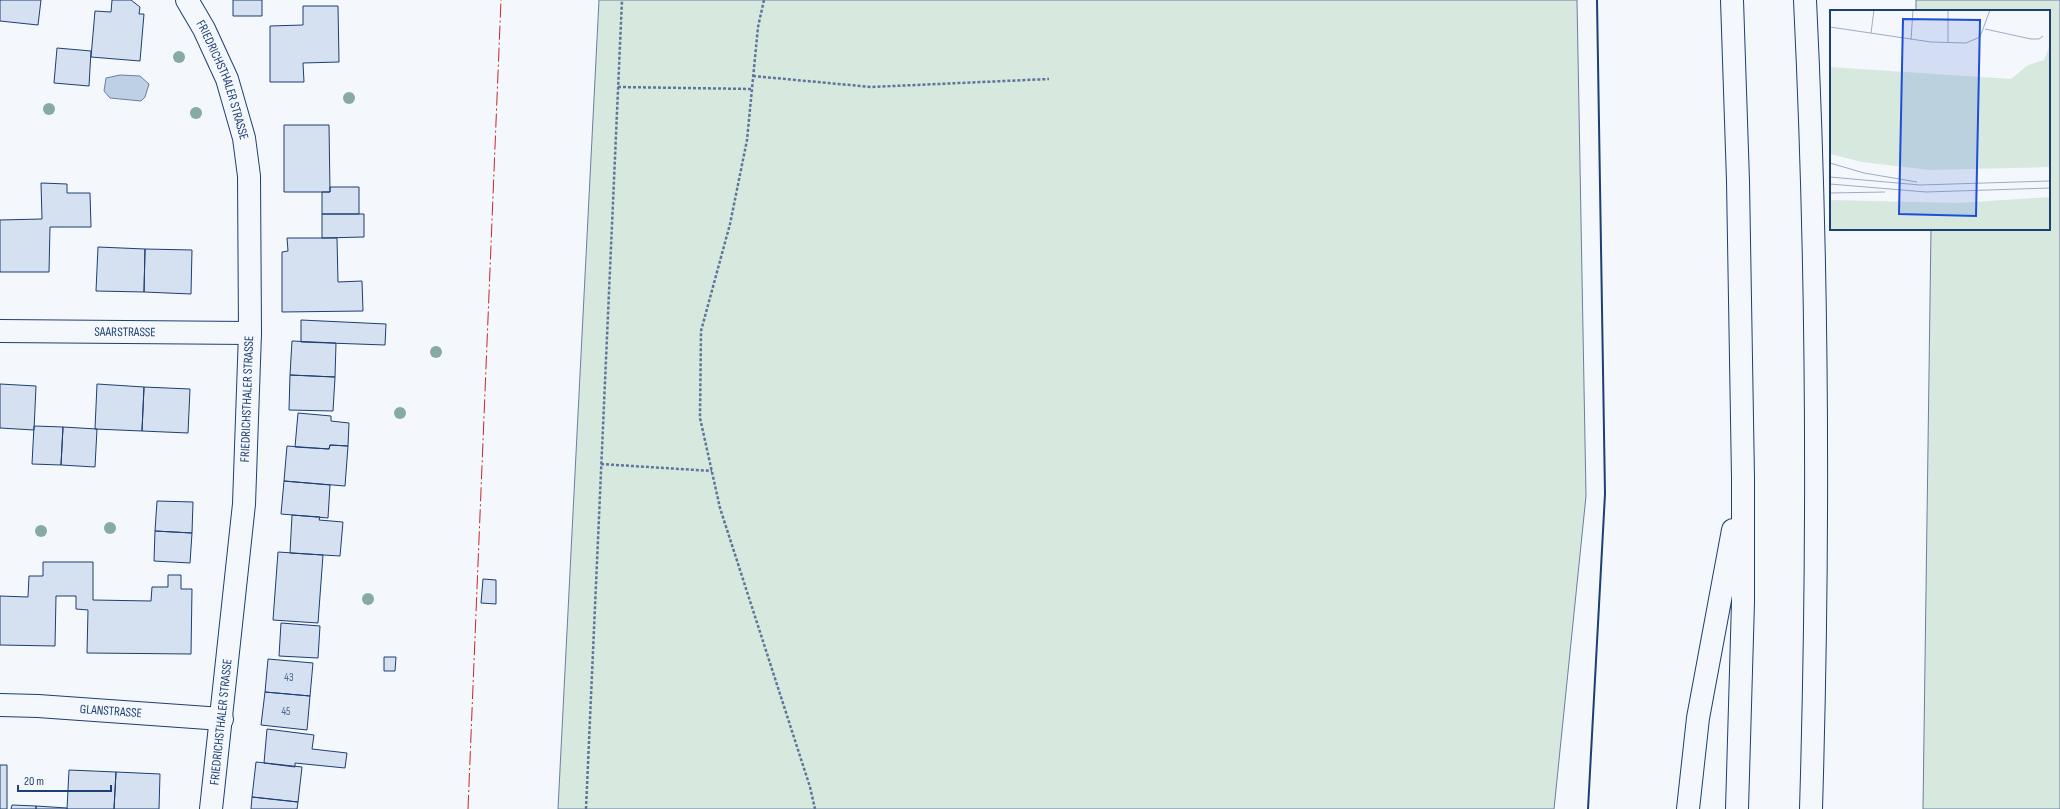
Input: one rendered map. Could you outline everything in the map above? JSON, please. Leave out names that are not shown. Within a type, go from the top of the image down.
[{"type":"main road","name":"FRIEDRICHSTHALER STRASSE","points":[[187,0],[204,30],[227,79],[244,138],[249,176],[250,333],[244,504],[222,719],[211,809]]},
{"type":"main road","points":[[1732,0],[1738,189],[1743,478],[1743,602],[1737,809]]},
{"type":"main road","points":[[1805,0],[1810,106],[1816,418],[1816,541],[1811,809]]},
{"type":"main road","name":"SAARSTRASSE","points":[[0,332],[250,333]]},
{"type":"main road","points":[[1688,809],[1698,718],[1743,478]]},
{"type":"main road","name":"GLANSTRASSE","points":[[0,705],[38,706],[222,719]]},
{"type":"path","points":[[586,809],[622,0]]},
{"type":"path","points":[[764,0],[758,26],[747,140],[730,224],[701,331],[700,418],[720,508],[810,786],[815,809]]},
{"type":"path","points":[[753,76],[872,87],[1049,79]]},
{"type":"path","points":[[618,87],[752,89]]},
{"type":"path","points":[[601,464],[712,470]]},
{"type":"shaded area","points":[[599,0],[1577,0],[1586,496],[1554,809],[558,809]]},
{"type":"shaded area","points":[[1916,0],[2060,0],[2060,809],[1923,809],[1931,230],[2050,230],[2050,10],[1916,10]]},
{"type":"water","points":[[120,75],[140,76],[149,84],[145,97],[141,101],[110,98],[104,91],[106,78]]},
{"type":"building","points":[[0,0],[41,0],[38,25],[0,21]]},
{"type":"building","points":[[112,0],[131,0],[140,7],[139,14],[144,14],[140,61],[91,57],[95,11],[111,12]]},
{"type":"building","points":[[233,0],[262,0],[262,16],[233,16]]},
{"type":"building","points":[[303,6],[338,6],[339,62],[303,63],[304,82],[270,82],[270,26],[303,25]]},
{"type":"building","points":[[57,48],[91,51],[89,86],[54,83]]},
{"type":"building","points":[[284,125],[329,125],[330,192],[284,192]]},
{"type":"building","points":[[41,183],[67,184],[67,193],[90,193],[91,227],[50,227],[49,272],[0,272],[0,220],[42,219]]},
{"type":"building","points":[[330,187],[359,187],[359,214],[322,214],[322,192],[330,192]]},
{"type":"building","points":[[322,214],[364,214],[364,237],[322,238]]},
{"type":"building","points":[[287,238],[337,238],[338,282],[362,281],[363,311],[282,312],[282,252],[288,251]]},
{"type":"building","points":[[98,247],[145,249],[144,292],[96,291]]},
{"type":"building","points":[[145,249],[192,250],[191,294],[144,292]]},
{"type":"building","points":[[301,320],[386,324],[385,345],[301,342]]},
{"type":"building","points":[[292,341],[336,343],[335,377],[290,375]]},
{"type":"building","points":[[290,375],[335,377],[333,411],[289,410]]},
{"type":"building","points":[[0,384],[36,386],[34,430],[0,428]]},
{"type":"building","points":[[97,384],[144,387],[142,431],[95,429]]},
{"type":"building","points":[[144,387],[190,389],[188,433],[142,431]]},
{"type":"building","points":[[298,413],[331,416],[331,421],[349,423],[348,446],[330,445],[329,449],[295,447]]},
{"type":"building","points":[[34,426],[63,427],[61,465],[32,464]]},
{"type":"building","points":[[63,427],[97,429],[95,467],[61,465]]},
{"type":"building","points":[[330,445],[348,446],[345,486],[284,481],[287,446],[329,449]]},
{"type":"building","points":[[284,481],[330,485],[328,518],[281,514]]},
{"type":"building","points":[[157,501],[193,502],[192,533],[155,531]]},
{"type":"building","points":[[292,515],[320,517],[319,520],[343,522],[340,556],[290,553]]},
{"type":"building","points":[[155,531],[192,533],[190,563],[154,561]]},
{"type":"building","points":[[278,552],[323,555],[318,623],[273,620]]},
{"type":"building","points":[[43,562],[93,562],[93,600],[151,601],[152,587],[168,587],[168,575],[181,575],[181,589],[192,589],[191,654],[87,653],[88,610],[76,609],[76,596],[56,596],[55,646],[0,645],[0,596],[28,597],[29,576],[43,576]]},
{"type":"building","points":[[483,579],[496,580],[496,604],[481,603]]},
{"type":"building","points":[[281,623],[320,626],[318,658],[279,656]]},
{"type":"building","points":[[384,657],[396,657],[395,671],[384,671]]},
{"type":"building","points":[[268,659],[313,663],[310,696],[265,692]]},
{"type":"building","points":[[265,692],[310,696],[307,730],[261,725]]},
{"type":"building","points":[[267,729],[314,735],[312,749],[347,753],[345,768],[295,763],[295,767],[264,763]]},
{"type":"building","points":[[256,762],[302,767],[298,802],[252,797]]},
{"type":"building","points":[[0,765],[7,765],[7,809],[0,809]]},
{"type":"building","points":[[69,770],[116,772],[114,809],[67,809]]},
{"type":"building","points":[[116,772],[160,774],[159,809],[114,809]]},
{"type":"building","points":[[252,797],[298,802],[297,809],[251,809]]},
{"type":"building","points":[[12,805],[36,806],[36,809],[11,809]]},
{"type":"building","points":[[36,806],[67,808],[67,809],[36,809]]},
{"type":"wall","points":[[1588,809],[1605,494],[1597,0]]},
{"type":"power","points":[[468,809],[501,0]]}]
